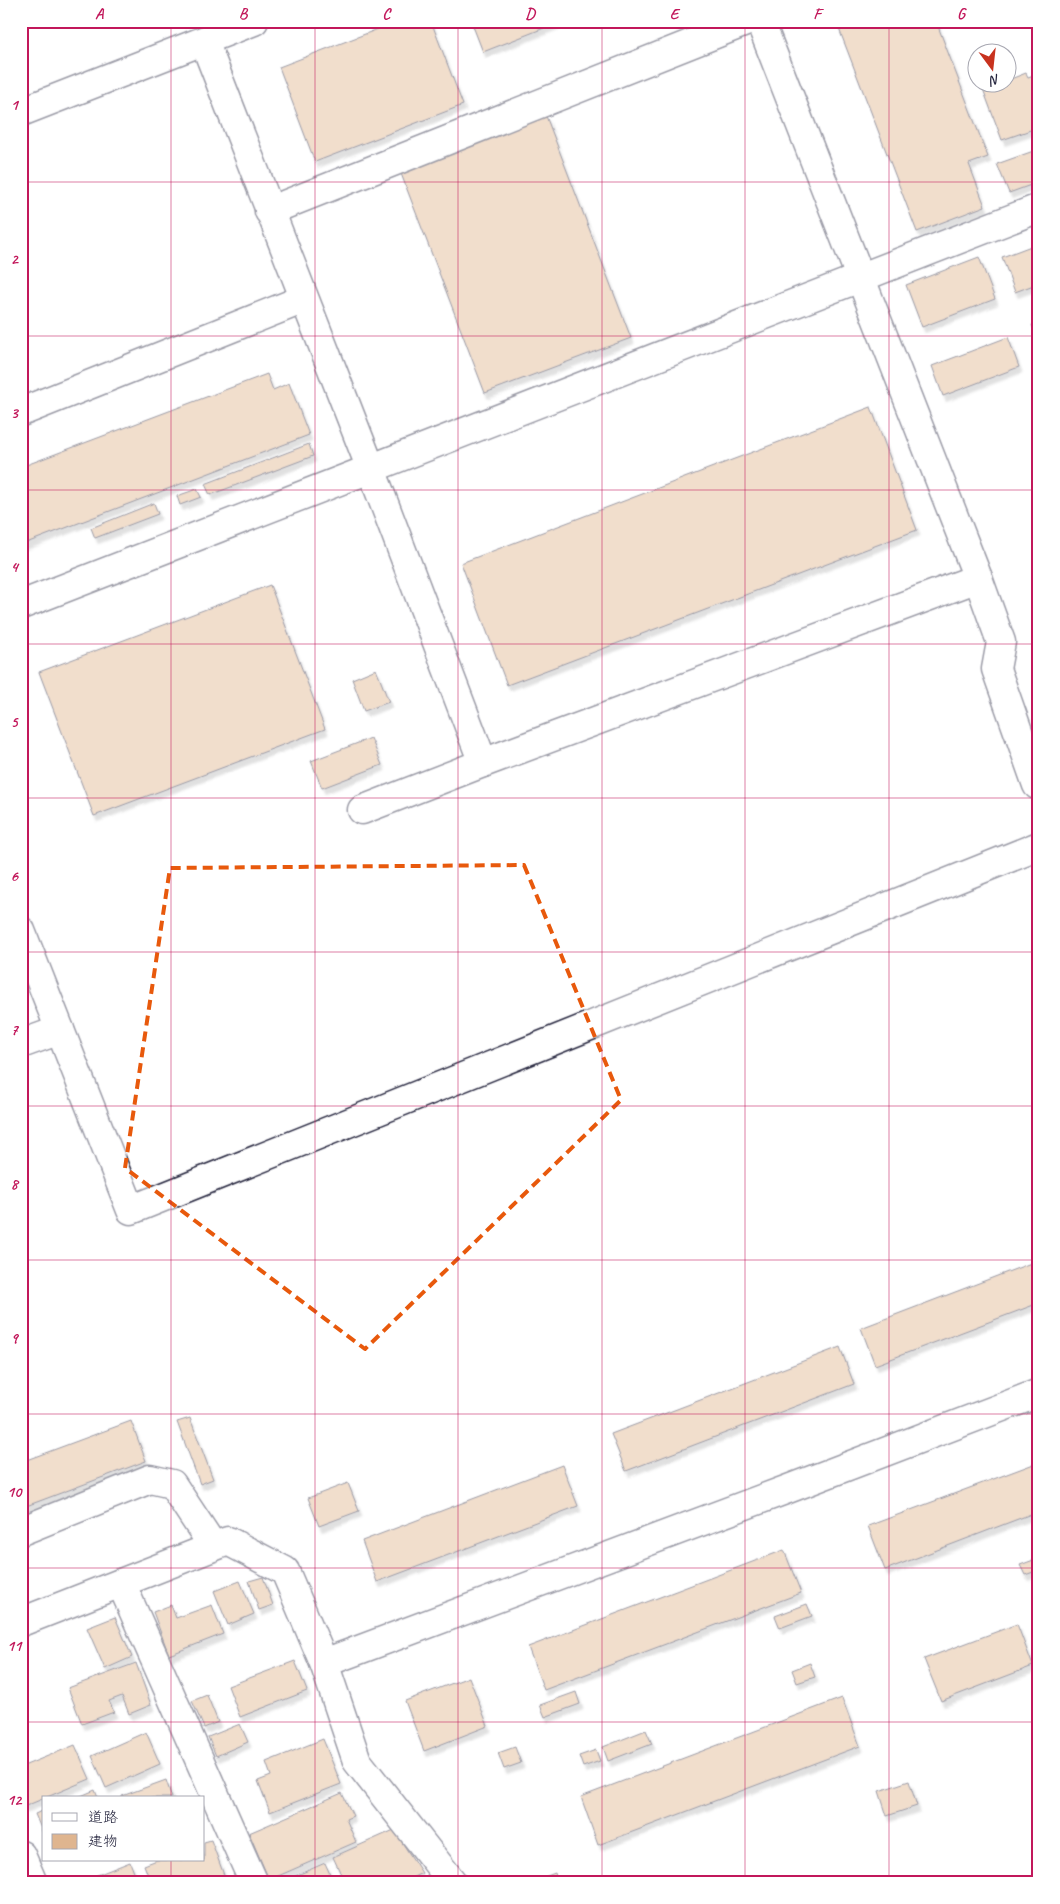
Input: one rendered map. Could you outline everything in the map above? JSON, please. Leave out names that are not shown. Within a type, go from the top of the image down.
[{"type":"street","points":[[21,112],[254,21]]},
{"type":"street","points":[[269,211],[748,21]]},
{"type":"street","points":[[760,21],[978,578],[1001,642],[996,669],[1038,786]]},
{"type":"street","points":[[204,41],[371,469],[483,763]]},
{"type":"street","points":[[21,606],[1039,208]]},
{"type":"street","points":[[21,412],[304,299]]},
{"type":"street","points":[[362,810],[978,578]]},
{"type":"street","points":[[21,931],[132,1210],[1039,846]]},
{"type":"street","points":[[21,1044],[60,1030]]},
{"type":"street","points":[[324,1663],[798,1486],[1039,1393]]},
{"type":"street","points":[[21,1531],[150,1479],[172,1484],[213,1546]]},
{"type":"street","points":[[21,1622],[228,1541],[285,1571],[324,1663],[358,1761],[446,1881]]},
{"type":"street","points":[[121,1583],[254,1883]]},
{"type":"street","points":[[21,1855],[33,1883]]},
{"type":"highlighted area","points":[[524,865],[621,1100],[365,1349],[125,1168],[170,868]]},
{"type":"building","points":[[399,21],[431,21],[463,105],[315,162],[279,67]]},
{"type":"building","points":[[471,21],[562,21],[483,52]]},
{"type":"building","points":[[836,21],[936,21],[988,157],[969,164],[985,206],[917,232]]},
{"type":"building","points":[[1026,73],[1028,77],[1039,73],[1039,127],[1002,140],[984,92],[1018,92],[1018,76]]},
{"type":"building","points":[[546,116],[631,338],[485,393],[400,171]]},
{"type":"building","points":[[1039,149],[1039,182],[1009,193],[997,164]]},
{"type":"building","points":[[1039,243],[1039,283],[1015,292],[1002,257]]},
{"type":"building","points":[[979,257],[995,299],[922,327],[906,285]]},
{"type":"building","points":[[1039,323],[1039,342],[1032,325]]},
{"type":"building","points":[[1008,337],[1019,367],[943,396],[932,366]]},
{"type":"building","points":[[267,374],[273,390],[289,383],[309,435],[21,545],[21,467]]},
{"type":"building","points":[[871,407],[917,530],[507,685],[461,563]]},
{"type":"building","points":[[309,444],[313,456],[210,495],[205,484]]},
{"type":"building","points":[[197,489],[201,497],[180,505],[177,496]]},
{"type":"building","points":[[154,503],[158,514],[95,538],[91,528]]},
{"type":"building","points":[[270,585],[325,729],[94,816],[39,672]]},
{"type":"building","points":[[376,669],[389,702],[364,711],[352,679]]},
{"type":"building","points":[[371,738],[382,765],[322,788],[311,761]]},
{"type":"building","points":[[1039,1260],[1039,1303],[875,1365],[861,1328]]},
{"type":"building","points":[[840,1347],[854,1384],[626,1471],[611,1434]]},
{"type":"building","points":[[190,1418],[213,1479],[200,1484],[177,1422]]},
{"type":"building","points":[[131,1421],[146,1461],[21,1508],[21,1462]]},
{"type":"building","points":[[1039,1462],[1039,1511],[885,1570],[868,1526]]},
{"type":"building","points":[[562,1465],[578,1506],[377,1582],[362,1541]]},
{"type":"building","points":[[348,1483],[359,1511],[319,1526],[308,1498]]},
{"type":"building","points":[[784,1550],[801,1593],[544,1690],[528,1647]]},
{"type":"building","points":[[1039,1558],[1039,1570],[1025,1575],[1020,1565]]},
{"type":"building","points":[[263,1577],[273,1605],[259,1610],[249,1581]]},
{"type":"building","points":[[240,1581],[254,1614],[228,1625],[214,1591]]},
{"type":"building","points":[[807,1604],[812,1616],[780,1628],[775,1616]]},
{"type":"building","points":[[171,1605],[176,1618],[212,1605],[223,1634],[169,1655],[153,1612]]},
{"type":"building","points":[[115,1617],[132,1657],[105,1669],[87,1628]]},
{"type":"building","points":[[1017,1624],[1033,1666],[941,1701],[924,1659]]},
{"type":"building","points":[[295,1661],[307,1691],[240,1717],[228,1686]]},
{"type":"building","points":[[136,1663],[151,1705],[129,1714],[122,1696],[109,1701],[114,1712],[82,1724],[68,1688]]},
{"type":"building","points":[[810,1663],[815,1677],[797,1683],[792,1670]]},
{"type":"building","points":[[469,1677],[488,1726],[424,1751],[405,1701]]},
{"type":"building","points":[[576,1692],[580,1704],[545,1717],[540,1705]]},
{"type":"building","points":[[207,1695],[218,1722],[204,1728],[192,1701]]},
{"type":"building","points":[[842,1698],[860,1746],[598,1845],[581,1797]]},
{"type":"building","points":[[240,1724],[248,1742],[216,1756],[208,1737]]},
{"type":"building","points":[[646,1730],[652,1744],[608,1761],[603,1747]]},
{"type":"building","points":[[146,1732],[160,1764],[106,1788],[92,1756]]},
{"type":"building","points":[[323,1739],[341,1784],[270,1812],[258,1781],[271,1776],[266,1762]]},
{"type":"building","points":[[75,1745],[90,1779],[50,1796],[42,1796],[42,1799],[21,1808],[21,1767]]},
{"type":"building","points":[[515,1747],[521,1763],[504,1769],[498,1753]]},
{"type":"building","points":[[596,1750],[600,1761],[583,1767],[579,1756]]},
{"type":"building","points":[[166,1780],[171,1796],[122,1796]]},
{"type":"building","points":[[909,1781],[917,1806],[887,1816],[879,1791]]},
{"type":"building","points":[[95,1790],[97,1796],[81,1796]]},
{"type":"building","points":[[342,1793],[353,1816],[346,1819],[356,1842],[269,1880],[249,1833]]},
{"type":"building","points":[[42,1811],[42,1831],[35,1814]]},
{"type":"building","points":[[394,1830],[422,1873],[401,1883],[345,1883],[333,1857]]},
{"type":"building","points":[[211,1840],[224,1875],[202,1883],[151,1883],[144,1865],[152,1862],[205,1862],[205,1842]]},
{"type":"building","points":[[130,1862],[138,1883],[77,1883]]},
{"type":"building","points":[[325,1863],[334,1883],[287,1883],[286,1880]]},
{"type":"building","points":[[555,1873],[558,1883],[528,1883]]}]
